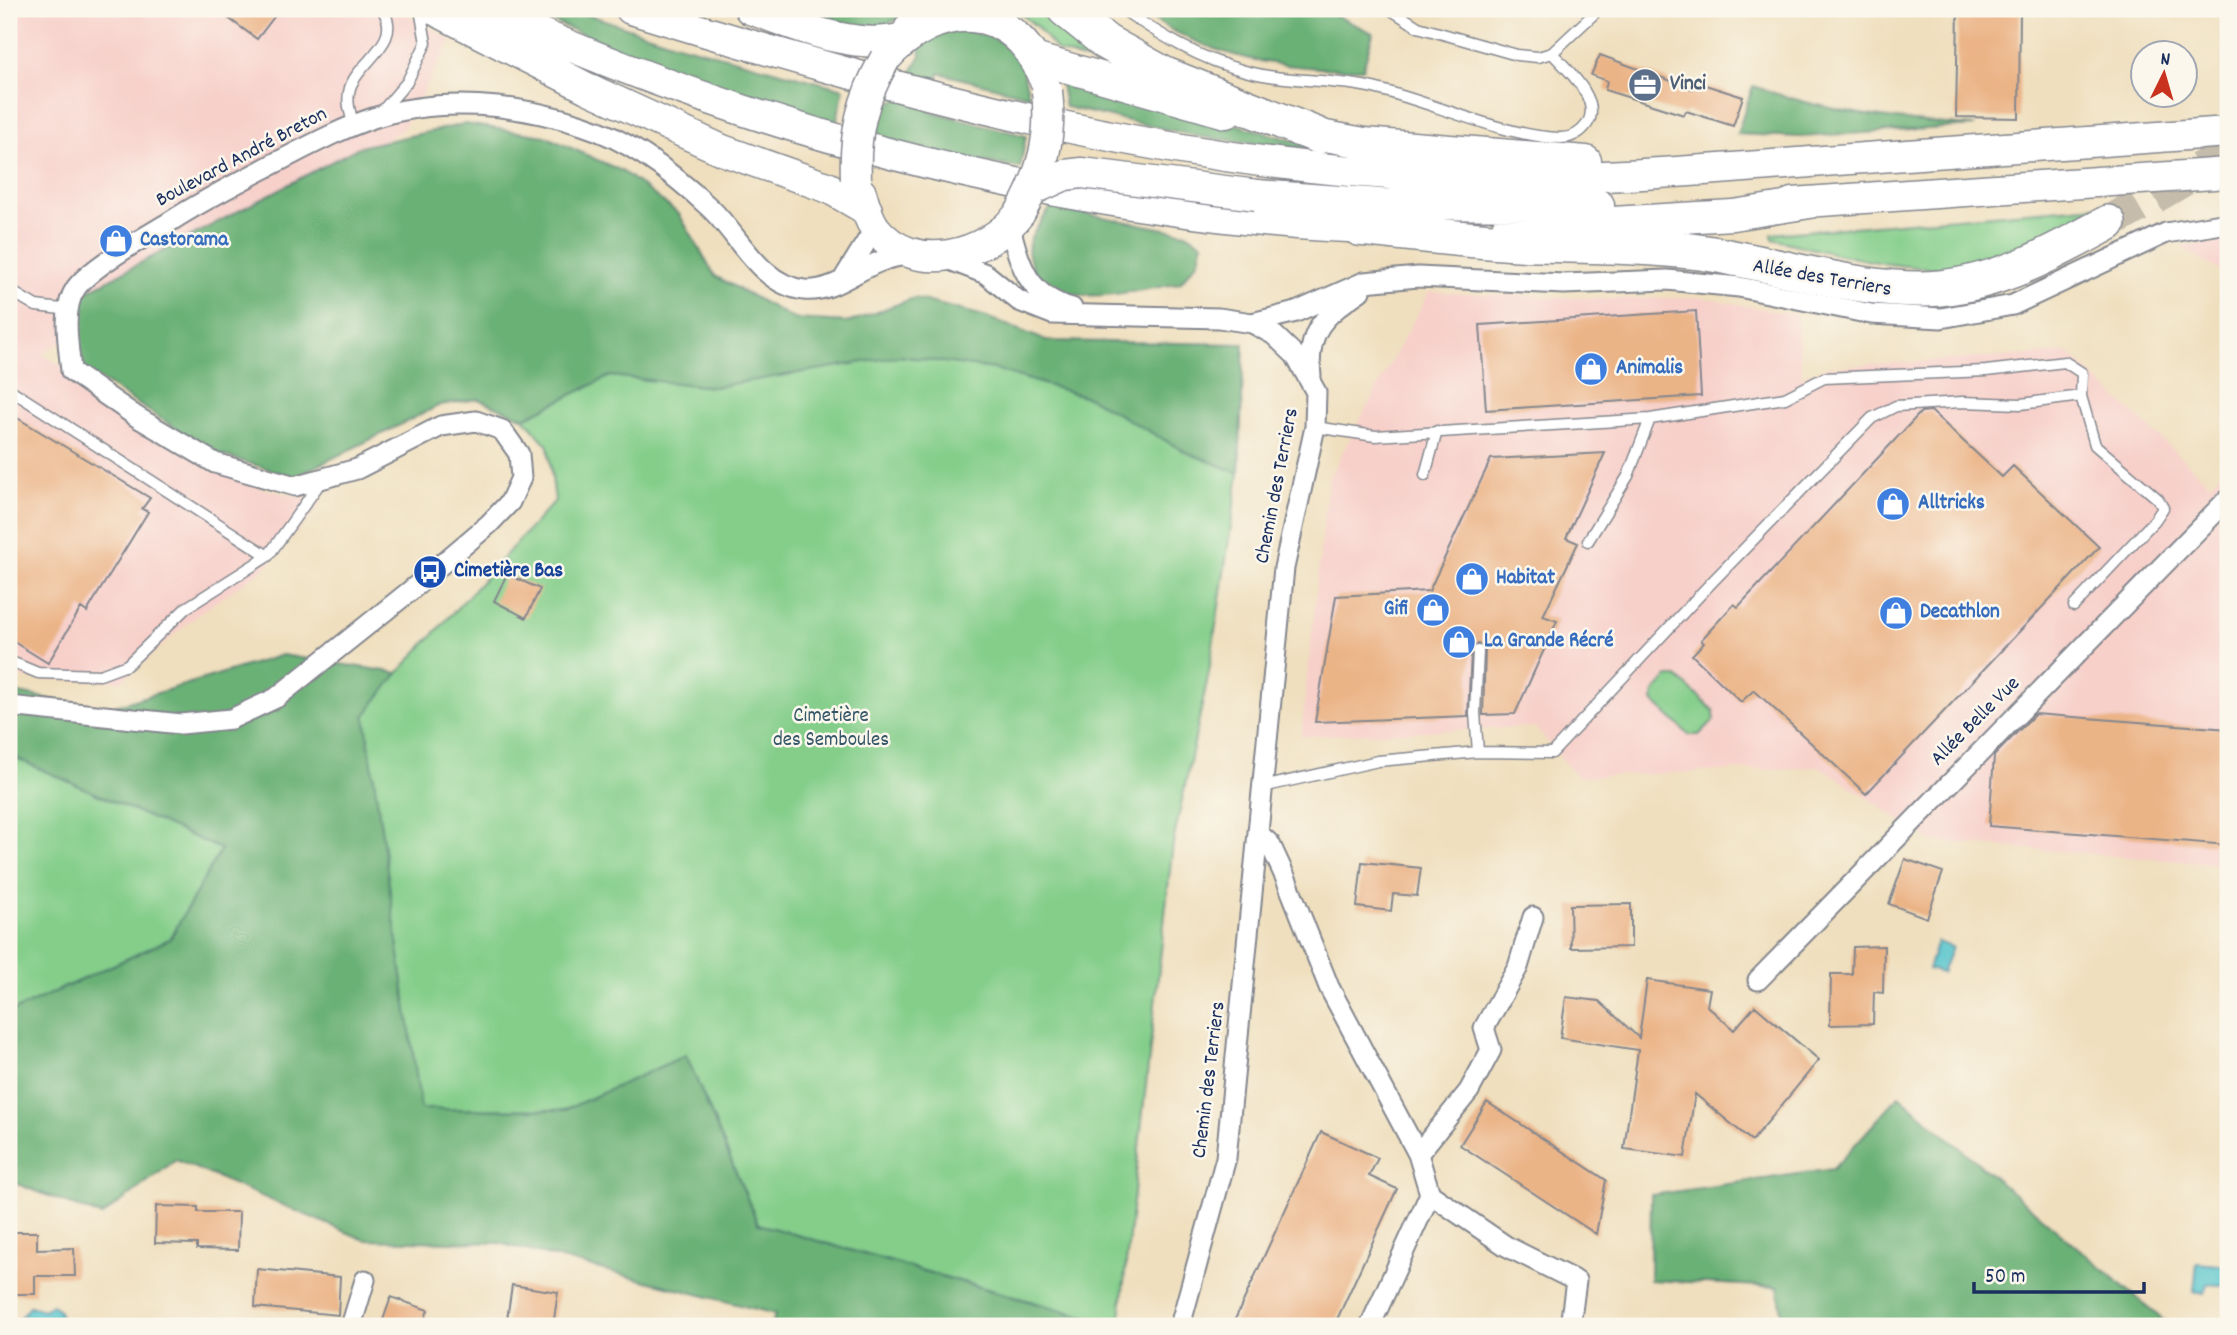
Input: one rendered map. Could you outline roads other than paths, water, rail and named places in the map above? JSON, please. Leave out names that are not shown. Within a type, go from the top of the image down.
[{"type":"highway","points":[[1065,9],[1106,42],[1165,75],[1319,136]]},
{"type":"highway","points":[[1359,228],[1480,241],[1699,252],[1883,286],[1920,289],[1971,283],[2003,274],[2055,252],[2108,223]]},
{"type":"main road","points":[[433,9],[599,94],[722,150],[830,188],[871,219],[896,246],[927,255],[983,244],[1021,209],[1065,175],[1082,173],[1257,195],[1432,205],[1810,203],[2228,173]]},
{"type":"main road","points":[[485,9],[657,81],[733,108],[910,160],[1056,191],[1169,210],[1253,221],[1359,228],[1495,228],[1645,222],[1733,215],[1810,203]]},
{"type":"main road","points":[[631,9],[902,88],[1081,129],[1229,157],[1347,171],[1441,177],[1610,177],[2228,132]]},
{"type":"main road","points":[[750,9],[858,42],[883,43],[905,35],[933,18],[956,11],[984,10],[1005,23],[1024,40],[1037,59],[1047,91],[1050,117],[1047,144],[1021,209]]},
{"type":"main road","points":[[871,219],[856,179],[858,122],[872,81],[905,35]]},
{"type":"main road","points":[[1037,59],[1147,92],[1319,136],[1439,150],[1726,169]]},
{"type":"street","name":"Boulevard André Breton","points":[[9,706],[181,724],[231,719],[276,698],[410,591],[489,524],[510,502],[521,478],[519,454],[502,430],[476,421],[441,426],[357,469],[295,486],[215,463],[137,417],[71,371],[66,324],[75,289],[116,255],[211,196],[354,125],[413,109],[472,105],[539,113],[585,126],[646,156],[711,209],[762,268],[782,284],[804,290],[828,288],[886,259],[927,255]]},
{"type":"street","name":"Chemin des Terriers","points":[[1021,209],[1024,275],[1036,290],[1063,306],[1104,317]]},
{"type":"street","points":[[843,279],[871,219]]},
{"type":"street","name":"Allée des Terriers","points":[[1252,323],[1296,312],[1364,282],[1390,278],[1564,284],[1667,281],[1739,287],[1871,314],[1941,318],[2013,305],[2166,233],[2228,223]]},
{"type":"street","name":"Chemin des Terriers","points":[[927,255],[986,274],[1033,309],[1052,314],[1219,317],[1252,323],[1274,335],[1295,355],[1312,380],[1318,409],[1284,568],[1226,1158],[1180,1326]]},
{"type":"street","name":"Allée des Terriers","points":[[1311,342],[1326,317],[1346,301],[1390,278]]},
{"type":"street","points":[[1274,335],[1287,341],[1311,342],[1312,380]]},
{"type":"street","name":"Allée Belle Vue","points":[[1758,980],[2228,499]]},
{"type":"street","points":[[1259,834],[1270,844],[1329,987],[1418,1154],[1430,1194],[1506,1246],[1576,1281],[1570,1326]]},
{"type":"street","points":[[1418,1154],[1469,1091],[1491,1050],[1484,1028],[1518,967],[1533,917]]},
{"type":"street","points":[[1370,1326],[1430,1194]]},
{"type":"street","points":[[351,1326],[365,1280]]},
{"type":"lane","points":[[354,125],[348,106],[351,86],[387,38],[387,15],[382,9]]},
{"type":"lane","points":[[376,117],[394,100],[407,82],[426,43],[420,9]]},
{"type":"lane","points":[[1122,9],[1163,36],[1200,55],[1246,72],[1380,89],[1518,131],[1562,139],[1580,133],[1586,127],[1590,120],[1591,104],[1573,75],[1552,53]]},
{"type":"lane","points":[[1390,9],[1418,27],[1517,55],[1538,57],[1552,53],[1599,9]]},
{"type":"lane","points":[[9,290],[36,306],[70,310]]},
{"type":"lane","points":[[1315,426],[1376,436],[1650,419],[1785,398],[1824,378],[1986,371],[2065,362],[2082,373],[2081,396],[2095,445],[2158,499],[2162,508],[2155,520],[2074,606]]},
{"type":"lane","points":[[9,389],[268,556]]},
{"type":"lane","points":[[1262,788],[1378,761],[1478,752],[1552,753],[1703,591],[1872,418],[1896,406],[1962,402],[2021,404],[2081,396]]},
{"type":"lane","points":[[1588,541],[1628,476],[1650,419]]},
{"type":"lane","points":[[1426,475],[1437,431]]},
{"type":"lane","points":[[9,661],[38,673],[100,675],[127,665],[186,608],[268,556],[323,478]]},
{"type":"lane","points":[[1478,651],[1475,713],[1478,752]]},
{"type":"water","points":[[1937,942],[1952,947],[1942,973],[1928,969]]},
{"type":"water","points":[[2197,1263],[2228,1266],[2228,1286],[2208,1284],[2204,1293],[2194,1291]]},
{"type":"water","points":[[52,1305],[58,1309],[61,1317],[52,1326],[22,1324],[20,1319],[30,1306],[43,1310]]},
{"type":"tunnel","points":[[2108,223],[2228,153]]},
{"type":"place","name":"Vinci","points":[[1645,85]]},
{"type":"place","name":"Castorama","points":[[116,241]]},
{"type":"place","name":"Animalis","points":[[1591,369]]},
{"type":"place","name":"Alltricks","points":[[1893,504]]},
{"type":"place","name":"Cimetière Bas","points":[[430,572]]},
{"type":"place","name":"Habitat","points":[[1472,579]]},
{"type":"place","name":"Gifi","points":[[1433,610]]},
{"type":"place","name":"Decathlon","points":[[1896,613]]},
{"type":"place","name":"La Grande Récré","points":[[1459,642]]},
{"type":"park label","name":"Cimetière des Semboules","points":[[831,729]]}]
